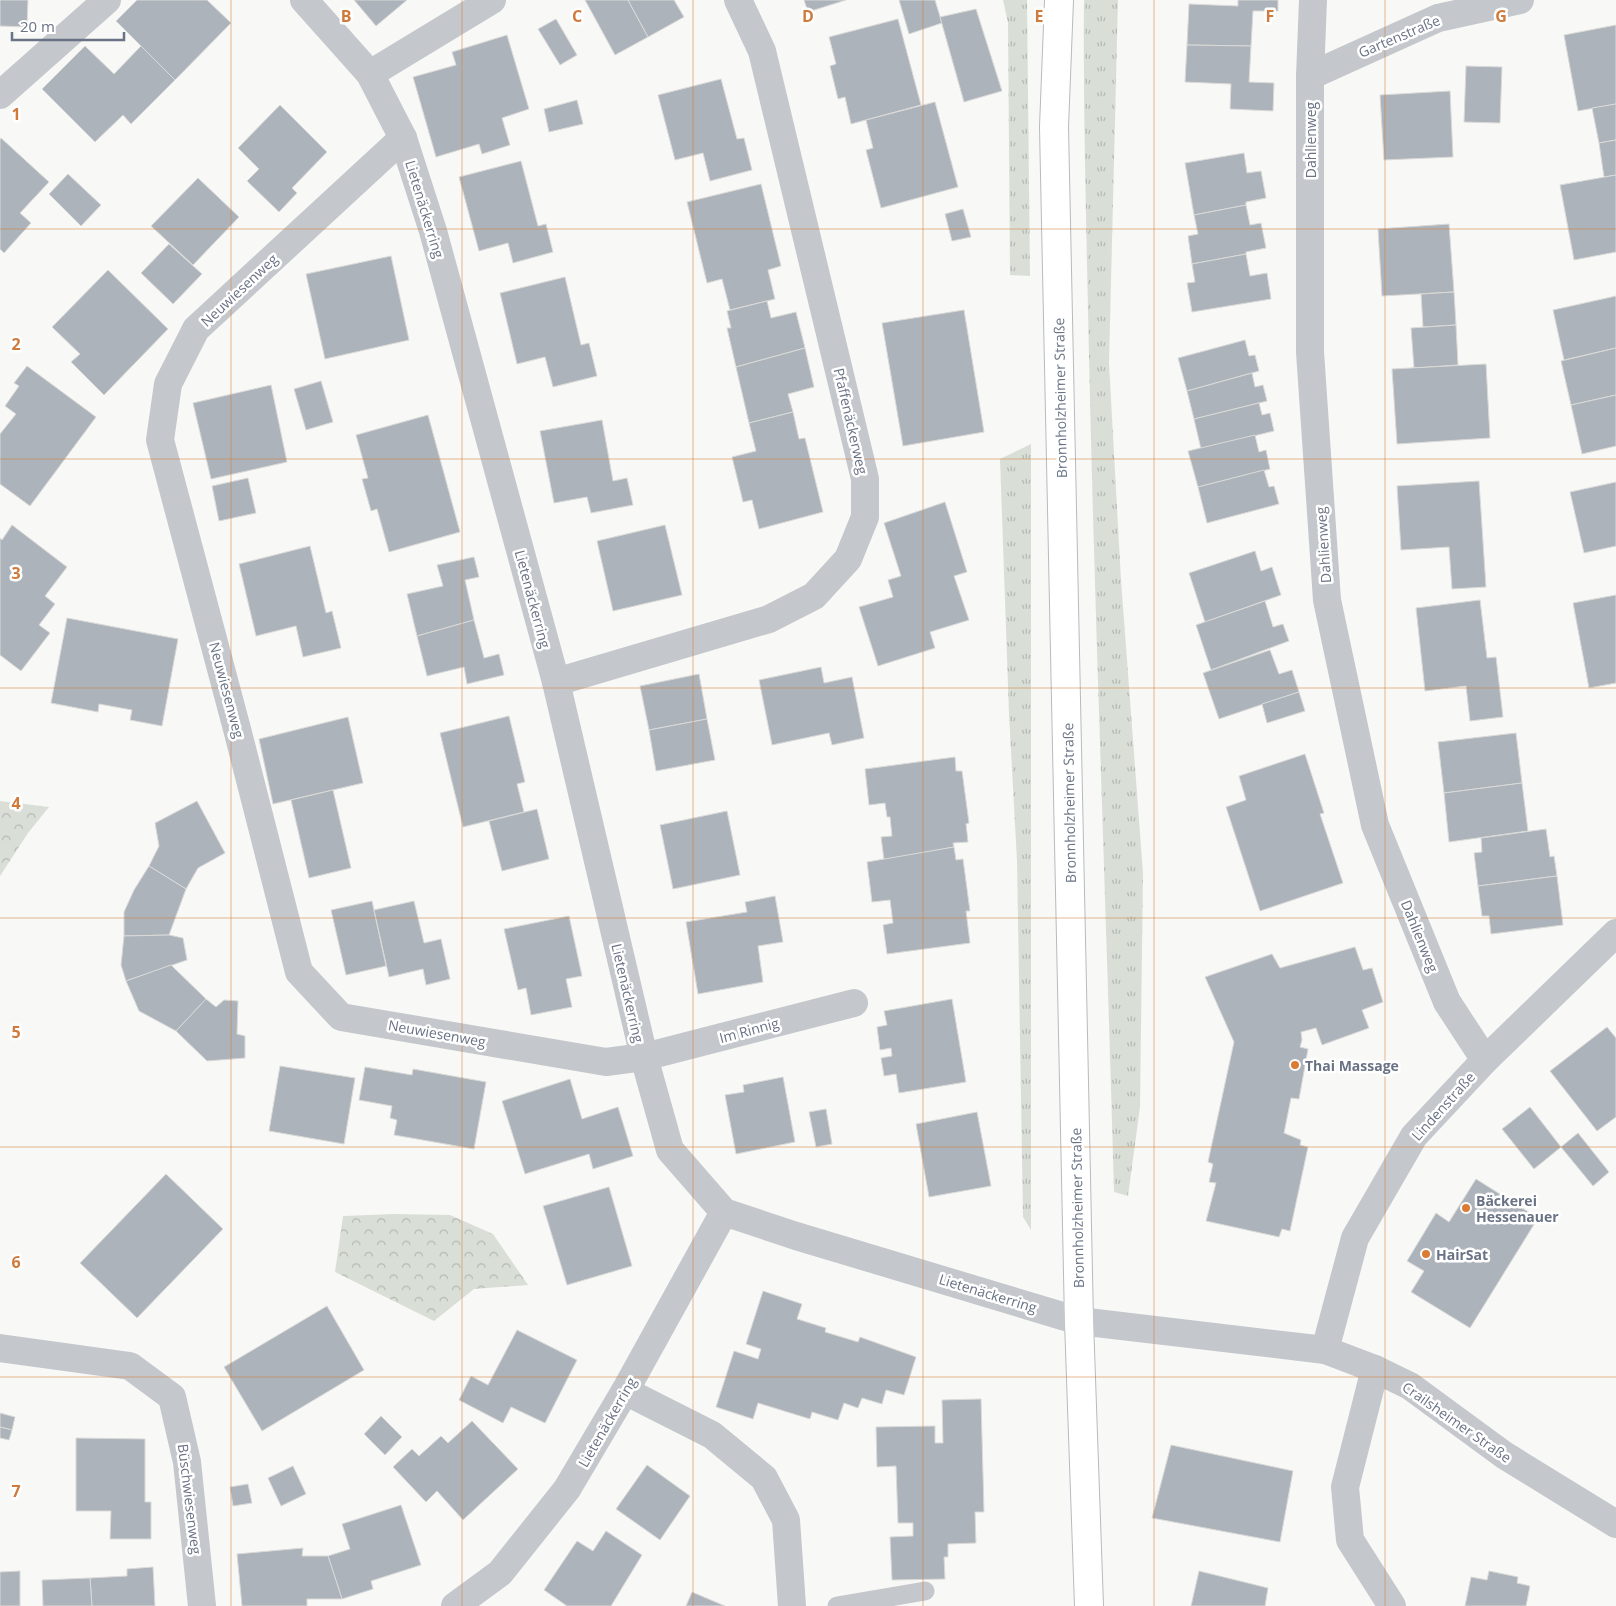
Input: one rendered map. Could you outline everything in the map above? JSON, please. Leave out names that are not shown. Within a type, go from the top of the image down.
[{"type":"street","points":[[0,95],[107,0]]},
{"type":"street","name":"Lietenäckerring","points":[[304,0],[370,74],[403,138],[433,231],[556,682],[644,1058],[670,1150],[724,1212],[796,1236],[1079,1321]]},
{"type":"street","points":[[370,74],[492,0]]},
{"type":"street","name":"Pfaffenäckerweg","points":[[556,682],[769,619],[814,596],[848,559],[865,517],[865,479],[762,52],[738,0]]},
{"type":"street","name":"Bronnholzheimer Straße","points":[[1058,0],[1054,137],[1079,1321],[1089,1606]]},
{"type":"street","name":"Dahlienweg","points":[[1313,0],[1310,76],[1310,352],[1327,600],[1375,825],[1447,1002],[1485,1060]]},
{"type":"street","name":"Gartenstraße","points":[[1310,76],[1438,18],[1520,0]]},
{"type":"street","name":"Neuwiesenweg","points":[[403,138],[196,329],[168,384],[160,440],[299,972],[341,1017],[606,1062],[644,1058]]},
{"type":"street","name":"Lindenstraße","points":[[1325,1350],[1355,1238],[1414,1136],[1485,1060],[1616,932]]},
{"type":"street","name":"Im Rinnig","points":[[644,1058],[854,1003]]},
{"type":"street","name":"Lietenäckerring","points":[[455,1606],[500,1572],[567,1489],[625,1392],[724,1212]]},
{"type":"street","name":"Crailsheimer Straße","points":[[1079,1321],[1325,1350],[1374,1369],[1410,1386],[1504,1455],[1616,1524]]},
{"type":"street","name":"Büschwiesenweg","points":[[0,1348],[130,1366],[172,1397],[188,1462],[202,1606]]},
{"type":"street","points":[[1374,1369],[1345,1487],[1350,1540],[1392,1606]]},
{"type":"street","points":[[625,1392],[712,1435],[764,1478],[786,1520],[792,1606]]},
{"type":"lane","points":[[837,1606],[925,1592]]},
{"type":"green space","points":[[1003,0],[1027,0],[1030,276],[1010,275],[1008,23]]},
{"type":"green space","points":[[1084,0],[1118,0],[1109,363],[1121,580],[1143,873],[1140,1107],[1128,1196],[1114,1192],[1091,422],[1085,156]]},
{"type":"green space","points":[[1031,444],[1031,1230],[1023,1217],[1017,861],[1009,714],[1000,459]]},
{"type":"green space","points":[[0,801],[49,807],[28,833],[0,876]]},
{"type":"green space","points":[[394,1214],[450,1215],[493,1234],[528,1285],[474,1289],[434,1321],[335,1272],[343,1216]]},
{"type":"building","points":[[0,0],[28,0],[27,27],[0,26]]},
{"type":"building","points":[[137,0],[207,0],[231,23],[175,80],[116,21]]},
{"type":"building","points":[[354,0],[407,0],[376,26]]},
{"type":"building","points":[[585,0],[628,0],[648,37],[615,55]]},
{"type":"building","points":[[628,0],[674,0],[684,17],[648,37]]},
{"type":"building","points":[[804,0],[846,0],[808,12]]},
{"type":"building","points":[[899,0],[935,0],[942,23],[909,34]]},
{"type":"building","points":[[1238,0],[1278,0],[1278,11],[1253,11],[1251,46],[1187,45],[1189,4],[1238,6]]},
{"type":"building","points":[[976,9],[1002,91],[964,102],[940,17]]},
{"type":"building","points":[[556,19],[577,55],[560,65],[538,29]]},
{"type":"building","points":[[898,19],[921,105],[851,124],[845,97],[838,99],[830,66],[836,64],[829,37]]},
{"type":"building","points":[[1616,25],[1616,104],[1578,111],[1564,35]]},
{"type":"building","points":[[507,35],[529,109],[502,118],[510,145],[482,154],[479,144],[436,157],[413,77],[456,65],[452,52]]},
{"type":"building","points":[[1187,45],[1251,46],[1249,82],[1274,83],[1273,111],[1230,109],[1231,84],[1185,82]]},
{"type":"building","points":[[85,46],[114,74],[141,46],[175,80],[131,124],[123,115],[95,142],[42,89]]},
{"type":"building","points":[[1466,66],[1502,67],[1500,123],[1464,122]]},
{"type":"building","points":[[721,79],[737,139],[744,138],[752,170],[710,181],[703,153],[675,160],[658,95]]},
{"type":"building","points":[[1450,91],[1453,157],[1384,160],[1380,95]]},
{"type":"building","points":[[577,100],[583,124],[549,132],[544,109]]},
{"type":"building","points":[[935,102],[958,187],[881,208],[866,150],[873,148],[866,120]]},
{"type":"building","points":[[1616,104],[1616,140],[1599,143],[1592,108]]},
{"type":"building","points":[[280,105],[327,152],[292,188],[297,193],[279,212],[247,181],[259,169],[238,148]]},
{"type":"building","points":[[1,138],[49,182],[20,213],[31,223],[4,253],[0,249]]},
{"type":"building","points":[[1616,140],[1616,175],[1604,177],[1599,143]]},
{"type":"building","points":[[1244,153],[1247,173],[1261,171],[1266,198],[1246,202],[1246,205],[1194,215],[1185,163]]},
{"type":"building","points":[[521,161],[538,226],[546,224],[553,252],[513,263],[508,243],[479,251],[459,177]]},
{"type":"building","points":[[68,174],[101,205],[81,226],[49,194]]},
{"type":"building","points":[[1616,175],[1616,252],[1574,260],[1560,185]]},
{"type":"building","points":[[198,178],[239,217],[193,265],[151,226]]},
{"type":"building","points":[[761,184],[781,266],[768,270],[775,299],[730,310],[722,279],[707,283],[687,202]]},
{"type":"building","points":[[1246,205],[1250,225],[1261,223],[1266,248],[1246,252],[1246,254],[1192,264],[1188,236],[1198,234],[1194,215]]},
{"type":"building","points":[[963,209],[971,237],[952,241],[945,214]]},
{"type":"building","points":[[1449,224],[1454,292],[1382,296],[1378,229]]},
{"type":"building","points":[[169,244],[202,274],[173,304],[141,273]]},
{"type":"building","points":[[1246,254],[1250,276],[1267,273],[1271,299],[1192,312],[1187,283],[1195,282],[1192,264]]},
{"type":"building","points":[[391,256],[409,340],[325,359],[306,274]]},
{"type":"building","points":[[108,270],[168,329],[104,395],[71,362],[80,354],[52,327]]},
{"type":"building","points":[[565,277],[581,345],[589,343],[597,376],[553,387],[545,357],[517,364],[500,293]]},
{"type":"building","points":[[1454,292],[1456,325],[1423,327],[1421,294]]},
{"type":"building","points":[[1616,296],[1616,348],[1564,360],[1553,310]]},
{"type":"building","points":[[767,301],[771,318],[796,312],[805,348],[736,367],[727,328],[731,328],[727,311]]},
{"type":"building","points":[[964,310],[984,432],[903,446],[882,323]]},
{"type":"building","points":[[1456,325],[1458,365],[1414,368],[1411,328]]},
{"type":"building","points":[[1245,340],[1249,356],[1255,355],[1259,371],[1187,391],[1178,358]]},
{"type":"building","points":[[805,348],[814,387],[788,394],[793,412],[749,423],[736,367]]},
{"type":"building","points":[[1616,348],[1616,395],[1571,405],[1561,361]]},
{"type":"building","points":[[1486,364],[1490,438],[1397,444],[1392,369]]},
{"type":"building","points":[[27,366],[96,417],[30,506],[0,484],[0,434],[16,414],[5,406],[19,386],[14,383]]},
{"type":"building","points":[[1252,373],[1255,387],[1263,385],[1267,401],[1194,419],[1187,391]]},
{"type":"building","points":[[321,381],[333,422],[306,430],[294,389]]},
{"type":"building","points":[[271,385],[287,462],[211,479],[193,403]]},
{"type":"building","points":[[1616,395],[1616,446],[1582,454],[1571,405]]},
{"type":"building","points":[[1259,403],[1262,415],[1270,413],[1274,431],[1201,449],[1194,419]]},
{"type":"building","points":[[793,412],[799,439],[805,438],[823,512],[759,529],[752,500],[743,502],[732,457],[756,451],[749,423]]},
{"type":"building","points":[[428,415],[460,532],[389,552],[377,509],[371,511],[362,479],[368,478],[356,435]]},
{"type":"building","points":[[602,420],[613,481],[627,478],[633,505],[591,513],[587,497],[554,503],[540,431]]},
{"type":"building","points":[[1255,435],[1259,452],[1266,450],[1270,469],[1198,487],[1188,451]]},
{"type":"building","points":[[1264,470],[1269,487],[1274,486],[1279,504],[1207,523],[1198,487]]},
{"type":"building","points":[[248,478],[256,513],[219,521],[212,486]]},
{"type":"building","points":[[1479,481],[1486,587],[1452,589],[1449,547],[1401,550],[1397,486]]},
{"type":"building","points":[[1616,482],[1616,546],[1584,553],[1570,492]]},
{"type":"building","points":[[945,502],[967,572],[954,576],[969,620],[930,632],[935,648],[878,666],[859,607],[893,597],[888,580],[901,576],[884,523]]},
{"type":"building","points":[[12,525],[67,567],[45,596],[55,604],[39,625],[50,633],[21,671],[0,655],[0,538],[2,540]]},
{"type":"building","points":[[665,525],[682,595],[613,611],[597,541]]},
{"type":"building","points":[[310,546],[326,613],[332,611],[341,648],[303,657],[296,626],[256,636],[239,564]]},
{"type":"building","points":[[1255,551],[1261,571],[1272,567],[1281,595],[1205,622],[1189,573]]},
{"type":"building","points":[[474,557],[479,577],[465,580],[474,620],[417,636],[407,594],[443,586],[437,565]]},
{"type":"building","points":[[1616,595],[1616,683],[1589,688],[1573,603]]},
{"type":"building","points":[[1480,600],[1487,658],[1496,657],[1503,717],[1470,721],[1466,686],[1425,691],[1416,608]]},
{"type":"building","points":[[1265,601],[1273,627],[1283,624],[1289,641],[1211,670],[1196,625]]},
{"type":"building","points":[[67,618],[178,639],[162,726],[130,720],[132,710],[99,704],[98,712],[51,703]]},
{"type":"building","points":[[474,620],[484,658],[499,654],[504,675],[467,684],[464,667],[427,676],[417,636]]},
{"type":"building","points":[[1270,650],[1279,674],[1292,670],[1299,692],[1219,719],[1203,673]]},
{"type":"building","points":[[821,667],[824,683],[852,677],[864,738],[832,745],[829,733],[772,745],[759,680]]},
{"type":"building","points":[[699,674],[707,719],[649,730],[640,686]]},
{"type":"building","points":[[1299,692],[1305,711],[1267,723],[1262,704]]},
{"type":"building","points":[[509,716],[525,782],[517,784],[524,812],[463,827],[440,733]]},
{"type":"building","points":[[348,717],[363,783],[273,804],[259,739]]},
{"type":"building","points":[[707,719],[715,760],[656,771],[649,730]]},
{"type":"building","points":[[1516,733],[1522,783],[1444,793],[1438,742]]},
{"type":"building","points":[[1305,754],[1324,813],[1320,814],[1343,883],[1260,911],[1226,807],[1246,800],[1239,776]]},
{"type":"building","points":[[955,757],[956,771],[962,771],[969,823],[966,824],[968,842],[953,843],[954,847],[884,860],[881,837],[892,836],[890,817],[887,817],[885,803],[869,805],[865,769]]},
{"type":"building","points":[[1522,783],[1528,831],[1449,842],[1444,793]]},
{"type":"building","points":[[333,790],[351,868],[309,878],[291,800]]},
{"type":"building","points":[[197,801],[225,853],[198,868],[186,889],[149,866],[159,846],[155,823]]},
{"type":"building","points":[[537,809],[549,859],[502,871],[489,821]]},
{"type":"building","points":[[727,811],[740,875],[673,889],[660,825]]},
{"type":"building","points":[[1546,829],[1550,857],[1554,856],[1557,876],[1478,886],[1474,853],[1482,852],[1481,838]]},
{"type":"building","points":[[954,847],[956,860],[963,859],[970,911],[966,911],[970,943],[887,954],[883,925],[893,923],[890,900],[872,902],[867,862]]},
{"type":"building","points":[[149,866],[186,889],[169,935],[124,936],[124,912],[134,890]]},
{"type":"building","points":[[1557,876],[1563,925],[1491,934],[1489,916],[1482,916],[1478,886]]},
{"type":"building","points":[[775,896],[783,942],[758,946],[763,982],[698,994],[686,922],[747,912],[745,902]]},
{"type":"building","points":[[372,901],[386,966],[346,975],[331,910]]},
{"type":"building","points":[[414,901],[424,943],[441,939],[450,979],[426,985],[423,969],[389,977],[374,910]]},
{"type":"building","points":[[569,916],[582,976],[566,979],[572,1007],[531,1015],[526,988],[518,990],[504,929]]},
{"type":"building","points":[[169,935],[183,938],[187,960],[126,981],[121,965],[124,936]]},
{"type":"building","points":[[1355,947],[1363,970],[1372,968],[1383,1002],[1362,1010],[1369,1028],[1322,1045],[1316,1028],[1301,1032],[1302,1040],[1300,1047],[1308,1049],[1299,1099],[1291,1098],[1284,1133],[1301,1140],[1300,1145],[1308,1147],[1290,1231],[1282,1229],[1279,1237],[1206,1221],[1216,1183],[1209,1182],[1213,1164],[1208,1162],[1234,1042],[1205,977],[1272,954],[1280,968]]},
{"type":"building","points":[[171,965],[206,999],[176,1031],[139,1011],[126,981]]},
{"type":"building","points":[[206,999],[216,1007],[224,1000],[238,1001],[237,1034],[245,1036],[245,1058],[207,1061],[176,1031]]},
{"type":"building","points":[[952,999],[966,1082],[899,1093],[896,1074],[884,1076],[881,1058],[892,1056],[891,1048],[880,1050],[877,1027],[887,1025],[884,1011]]},
{"type":"building","points":[[1607,1027],[1616,1038],[1616,1117],[1597,1131],[1550,1071]]},
{"type":"building","points":[[280,1066],[355,1078],[344,1144],[269,1131]]},
{"type":"building","points":[[365,1067],[412,1075],[413,1069],[486,1082],[474,1149],[394,1135],[397,1120],[390,1118],[392,1106],[359,1100]]},
{"type":"building","points":[[783,1077],[795,1142],[736,1154],[725,1095],[744,1092],[743,1085]]},
{"type":"building","points":[[570,1079],[582,1119],[618,1107],[633,1156],[593,1169],[589,1154],[525,1174],[502,1101]]},
{"type":"building","points":[[1530,1107],[1561,1147],[1534,1169],[1502,1129]]},
{"type":"building","points":[[826,1109],[832,1144],[816,1147],[809,1112]]},
{"type":"building","points":[[977,1112],[991,1186],[929,1197],[916,1124]]},
{"type":"building","points":[[1578,1133],[1609,1172],[1593,1186],[1561,1147]]},
{"type":"building","points":[[166,1174],[223,1229],[137,1318],[80,1263]]},
{"type":"building","points":[[1476,1179],[1538,1218],[1470,1328],[1411,1292],[1424,1271],[1407,1261],[1436,1213],[1449,1222]]},
{"type":"building","points":[[609,1187],[632,1266],[567,1285],[543,1206]]},
{"type":"building","points":[[763,1291],[802,1304],[797,1319],[826,1328],[825,1332],[858,1342],[860,1337],[916,1357],[904,1395],[886,1390],[882,1404],[862,1398],[858,1408],[844,1403],[838,1420],[812,1412],[810,1419],[758,1403],[753,1419],[716,1407],[734,1351],[758,1359],[761,1349],[746,1344]]},
{"type":"building","points":[[327,1306],[364,1370],[262,1431],[224,1367]]},
{"type":"building","points":[[517,1330],[577,1360],[545,1423],[511,1407],[503,1423],[459,1400],[471,1376],[488,1385]]},
{"type":"building","points":[[981,1399],[984,1512],[975,1512],[976,1543],[948,1544],[948,1557],[944,1557],[945,1579],[892,1580],[890,1537],[913,1536],[913,1523],[898,1523],[896,1466],[877,1467],[876,1427],[935,1426],[935,1443],[943,1443],[942,1400]]},
{"type":"building","points":[[0,1413],[15,1417],[12,1430],[0,1427]]},
{"type":"building","points":[[381,1416],[402,1437],[385,1455],[364,1434]]},
{"type":"building","points":[[472,1421],[518,1469],[463,1520],[437,1491],[426,1502],[393,1467],[412,1449],[419,1456],[441,1436],[448,1443]]},
{"type":"building","points":[[0,1427],[12,1430],[9,1440],[0,1438]]},
{"type":"building","points":[[76,1438],[145,1439],[145,1502],[151,1502],[151,1539],[110,1539],[111,1511],[76,1511]]},
{"type":"building","points":[[1171,1445],[1293,1471],[1280,1542],[1152,1518]]},
{"type":"building","points":[[647,1465],[690,1496],[660,1540],[616,1509]]},
{"type":"building","points":[[293,1466],[306,1494],[281,1506],[268,1478]]},
{"type":"building","points":[[248,1484],[252,1503],[233,1506],[230,1487]]},
{"type":"building","points":[[401,1505],[421,1565],[371,1581],[373,1589],[342,1599],[328,1556],[350,1549],[342,1524]]},
{"type":"building","points":[[606,1531],[642,1555],[611,1606],[567,1606],[544,1590],[577,1541],[593,1551]]},
{"type":"building","points":[[303,1548],[302,1556],[328,1556],[342,1599],[307,1599],[307,1606],[242,1606],[237,1554]]},
{"type":"building","points":[[153,1567],[155,1606],[92,1606],[90,1578],[127,1576],[127,1569]]},
{"type":"building","points":[[20,1571],[20,1606],[0,1606],[0,1572]]},
{"type":"building","points":[[1199,1571],[1268,1588],[1265,1606],[1191,1606]]},
{"type":"building","points":[[1489,1571],[1518,1577],[1517,1583],[1530,1586],[1526,1606],[1465,1606],[1471,1577],[1487,1580]]},
{"type":"building","points":[[90,1578],[92,1606],[43,1606],[42,1580]]},
{"type":"building","points":[[692,1592],[725,1606],[686,1606]]},
{"type":"place","name":"Thai Massage","points":[[1295,1065]]},
{"type":"place","name":"Bäckerei Hessenauer","points":[[1466,1208]]},
{"type":"place","name":"HairSat","points":[[1426,1254]]}]
